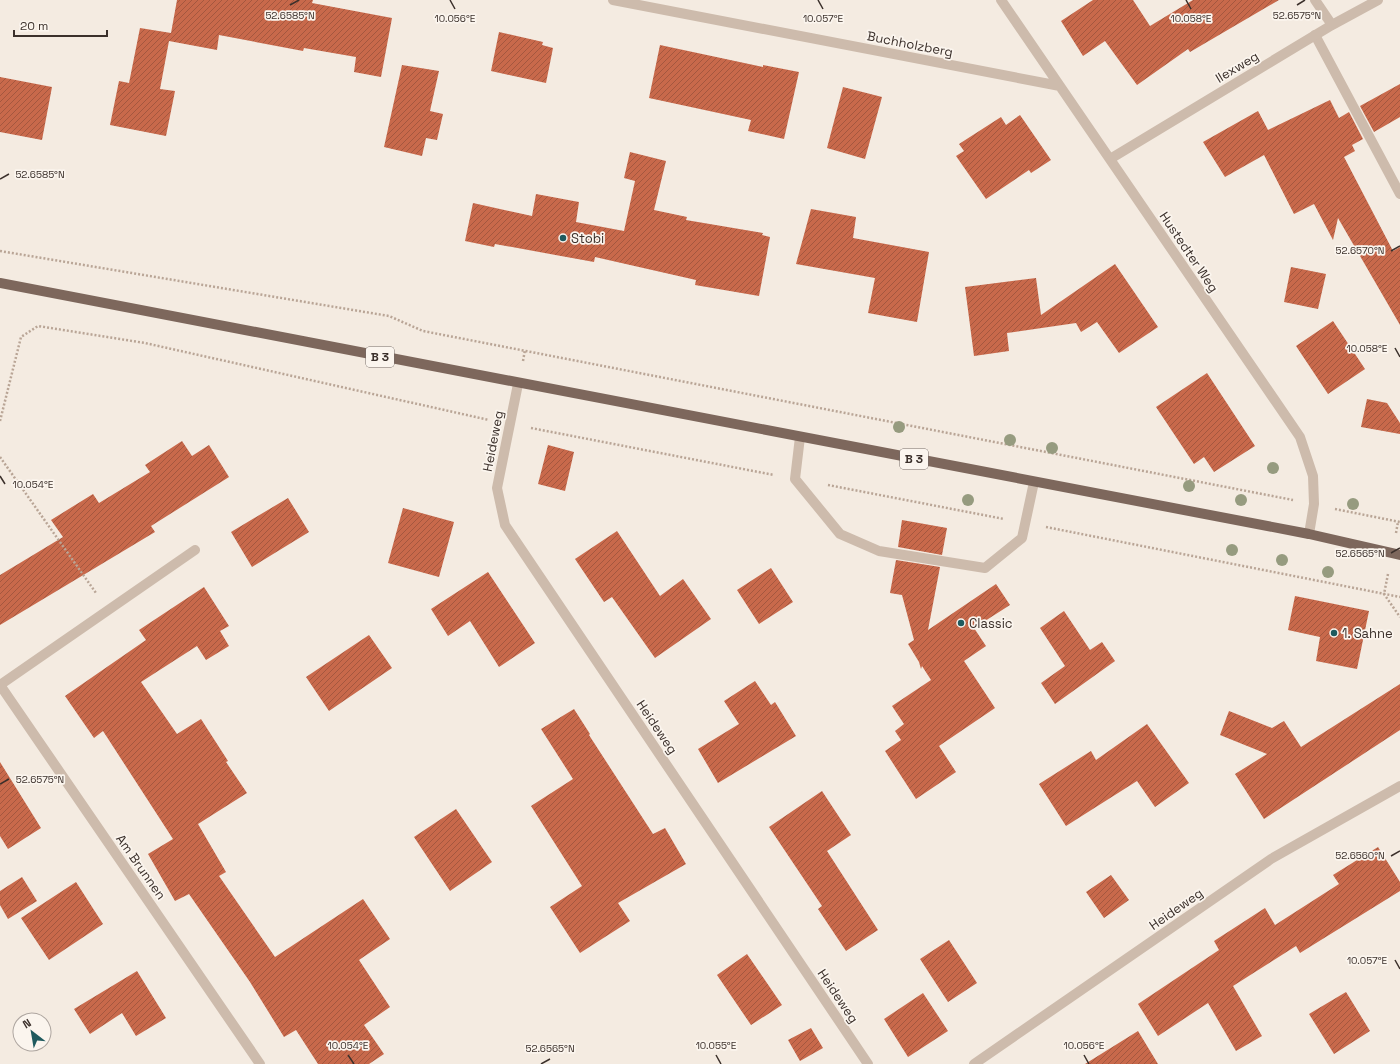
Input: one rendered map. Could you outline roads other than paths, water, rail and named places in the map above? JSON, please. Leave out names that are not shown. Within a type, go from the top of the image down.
[{"type":"main road","name":"B 3","points":[[0,283],[518,384],[1309,534],[1396,554]]},
{"type":"street","name":"Buchholzberg","points":[[613,0],[1060,86]]},
{"type":"street","name":"Hustedter Weg","points":[[1001,0],[1300,437],[1313,476],[1314,504],[1309,534]]},
{"type":"street","points":[[1315,0],[1332,26]]},
{"type":"street","name":"Ilexweg","points":[[1110,159],[1315,35],[1378,0]]},
{"type":"street","points":[[1315,35],[1400,194]]},
{"type":"street","name":"Heideweg","points":[[518,384],[497,488],[505,525],[868,1064]]},
{"type":"street","points":[[800,437],[795,479],[840,534],[879,551],[985,568],[1022,538],[1034,482]]},
{"type":"street","name":"Am Brunnen","points":[[195,550],[0,685],[260,1064]]},
{"type":"street","name":"Heideweg","points":[[974,1064],[1271,859],[1400,786]]},
{"type":"place","name":"Stobi","points":[[563,238]]},
{"type":"place","name":"Classic","points":[[961,623]]},
{"type":"place","name":"1. Sahne","points":[[1334,633]]}]
